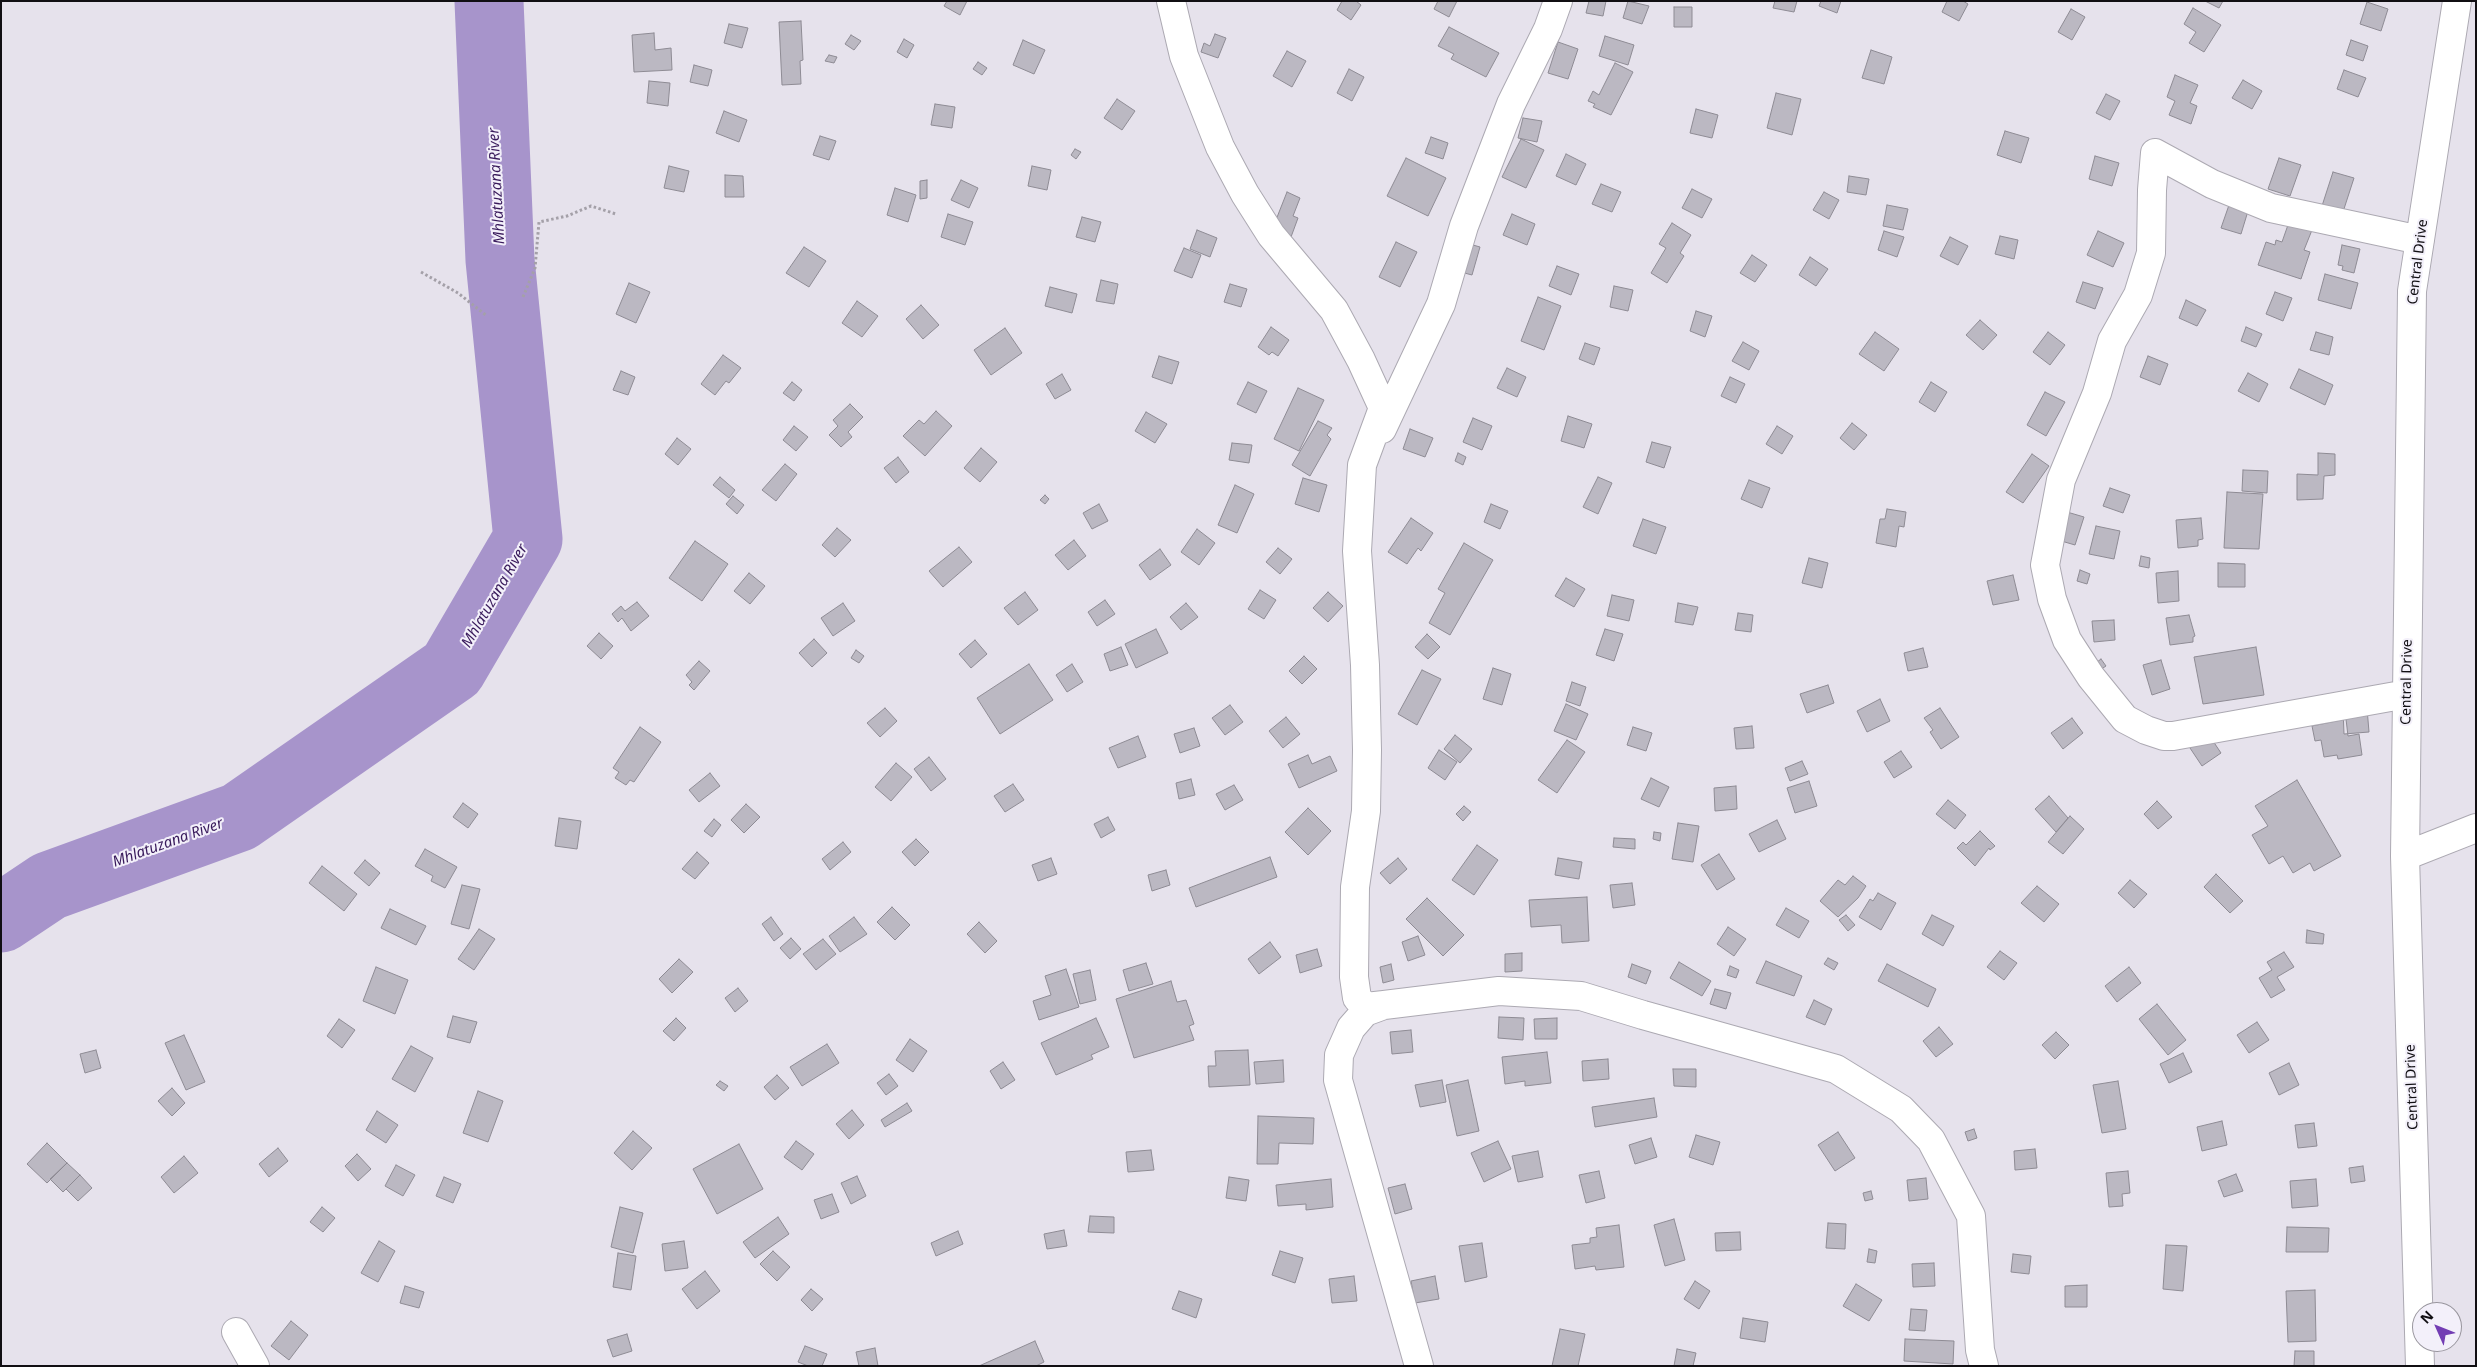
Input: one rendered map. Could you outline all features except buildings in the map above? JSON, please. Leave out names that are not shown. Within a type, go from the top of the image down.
[{"type":"street","points":[[1171,1],[1184,56],[1220,147],[1271,235],[1334,310],[1361,360],[1383,408],[1362,465],[1356,550],[1365,665],[1366,811],[1355,887],[1354,977],[1357,998],[1366,1007],[1499,991],[1581,996],[1836,1069],[1902,1109],[1931,1140],[1971,1216],[1980,1350],[1984,1366]]},
{"type":"street","points":[[1362,465],[1412,368],[1441,304],[1467,217],[1511,104],[1548,29],[1558,1]]},
{"type":"street","name":"Central Drive","points":[[2420,1366],[2405,856],[2412,291],[2458,1]]},
{"type":"street","points":[[2407,694],[2164,736],[2125,719],[2091,677],[2067,640],[2052,599],[2045,565],[2061,480],[2097,393],[2112,342],[2138,295],[2151,253],[2152,190],[2155,153],[2212,184],[2271,208],[2420,240]]},
{"type":"street","points":[[2405,856],[2476,828]]},
{"type":"street","points":[[1384,1005],[1365,1012],[1351,1028],[1339,1054],[1338,1080],[1419,1366]]},
{"type":"street","points":[[236,1332],[255,1366]]},
{"type":"path","points":[[523,297],[535,268],[539,222],[567,216],[591,206],[616,214]]},
{"type":"path","points":[[421,272],[458,293],[487,316]]},
{"type":"waterway","name":"Mhlatuzana River","points":[[1,918],[49,886],[239,817],[452,669],[528,539],[500,260],[489,1]]}]
